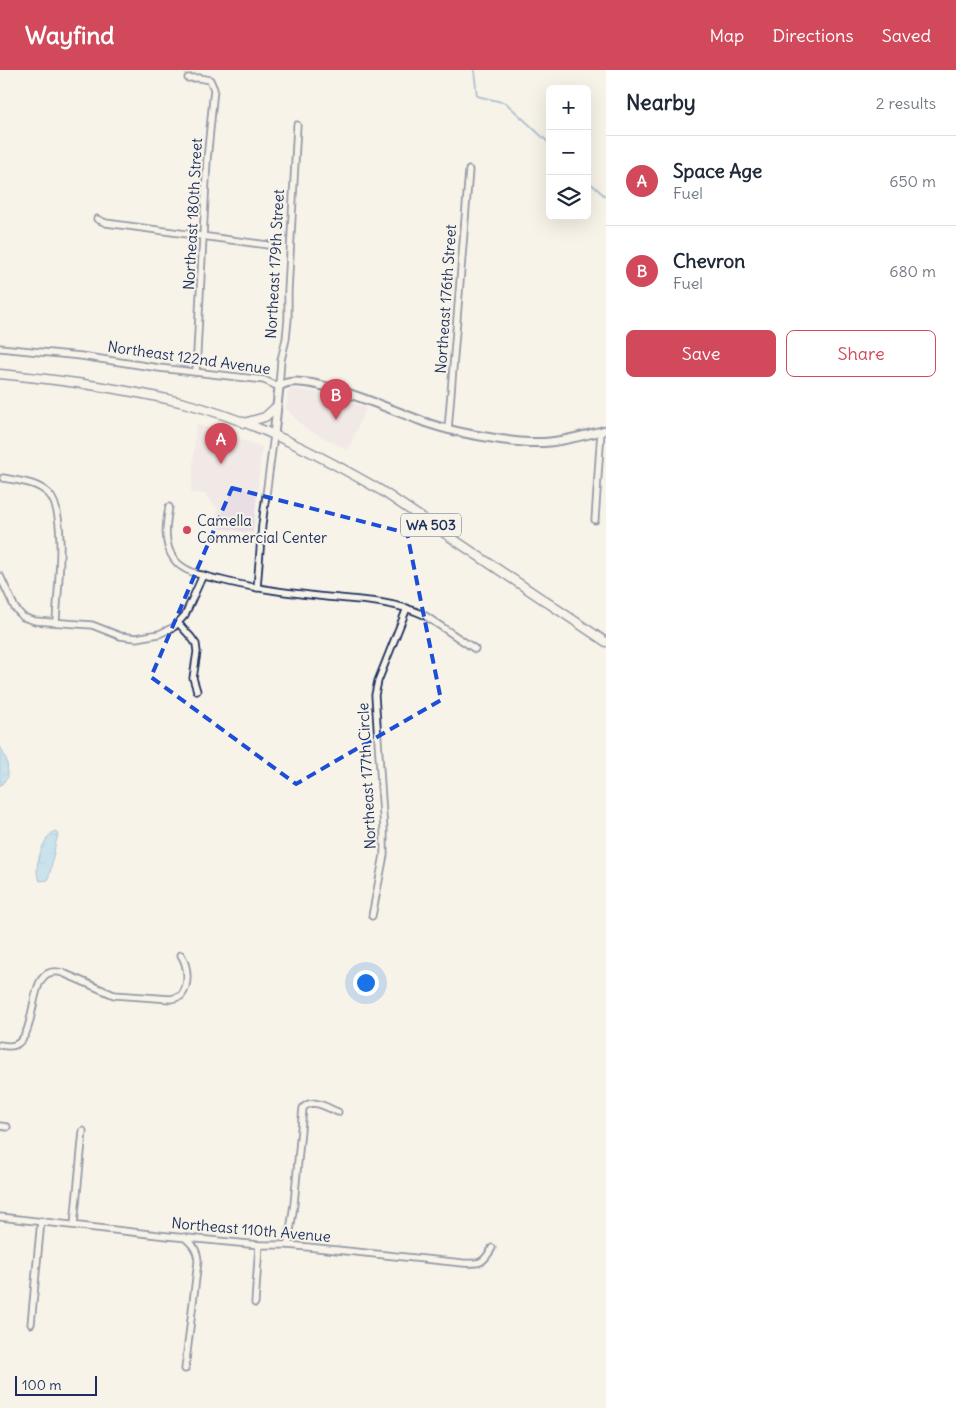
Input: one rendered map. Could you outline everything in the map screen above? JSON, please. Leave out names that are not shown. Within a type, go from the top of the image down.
[{"type":"highway","name":"WA 503","points":[[0,374],[80,382],[185,403],[274,435],[382,491],[581,627],[606,642]]},
{"type":"highway","points":[[244,423],[265,417],[276,407]]},
{"type":"main road","name":"Northeast 122nd Avenue","points":[[279,387],[283,383],[290,381],[328,386],[448,430],[511,441],[540,442],[566,439],[604,430]]},
{"type":"main road","name":"Northeast 179th Street","points":[[274,435],[279,387]]},
{"type":"street","name":"Northeast 180th Street","points":[[188,78],[210,80],[214,89],[207,160],[196,372]]},
{"type":"street","name":"Northeast 179th Street","points":[[279,387],[281,360],[288,319],[297,125]]},
{"type":"street","name":"Northeast 176th Street","points":[[448,430],[469,170]]},
{"type":"street","points":[[97,219],[116,224],[275,246]]},
{"type":"street","name":"Northeast 122nd Avenue","points":[[0,348],[81,356],[159,368],[264,380],[279,387]]},
{"type":"street","points":[[595,520],[604,430]]},
{"type":"street","points":[[257,588],[262,525],[274,435]]},
{"type":"street","points":[[3,478],[38,486],[50,495],[54,501],[59,518],[56,622]]},
{"type":"street","points":[[169,507],[166,536],[170,553],[183,567],[202,576],[257,588],[378,602],[406,608],[424,615],[475,649]]},
{"type":"street","points":[[0,576],[15,608],[23,618],[35,621],[92,625],[120,636],[136,638],[167,632],[178,623],[185,615],[202,576]]},
{"type":"street","name":"Northeast 177th Circle","points":[[372,916],[384,856],[376,695],[378,681],[406,608]]},
{"type":"street","points":[[178,623],[196,644],[197,652],[193,678],[197,691]]},
{"type":"street","points":[[0,1045],[14,1045],[21,1040],[26,1031],[41,980],[48,973],[55,971],[63,973],[114,996],[172,999],[181,996],[185,990],[187,969],[185,960],[180,955]]},
{"type":"street","points":[[288,1245],[304,1108],[306,1105],[316,1103],[338,1112]]},
{"type":"street","points":[[0,1126],[7,1127]]},
{"type":"street","points":[[74,1225],[83,1131]]},
{"type":"street","name":"Northeast 110th Avenue","points":[[0,1217],[259,1245],[288,1245],[477,1264],[487,1257],[492,1248]]},
{"type":"street","points":[[31,1324],[41,1221]]},
{"type":"street","points":[[184,1237],[194,1245],[198,1261],[185,1370]]},
{"type":"street","points":[[255,1303],[259,1245]]},
{"type":"highlighted area","points":[[232,488],[407,533],[441,700],[296,784],[151,677]]},
{"type":"shaded area","points":[[291,389],[336,397],[366,408],[348,450],[305,428],[286,409],[288,393]]},
{"type":"shaded area","points":[[196,424],[262,447],[253,533],[216,528],[217,508],[205,494],[191,493]]},
{"type":"water","points":[[0,746],[7,761],[8,777],[0,786]]},
{"type":"water","points":[[55,831],[58,835],[48,880],[40,881],[37,873],[39,856],[47,838]]},
{"type":"waterway","points":[[474,70],[477,96],[506,103],[546,140]]},
{"type":"waterway","points":[[591,184],[606,197]]},
{"type":"place","name":"Chevron","points":[[336,420]]},
{"type":"place","name":"Space Age","points":[[221,464]]},
{"type":"place","name":"Camella Commercial Center","points":[[187,530]]}]
